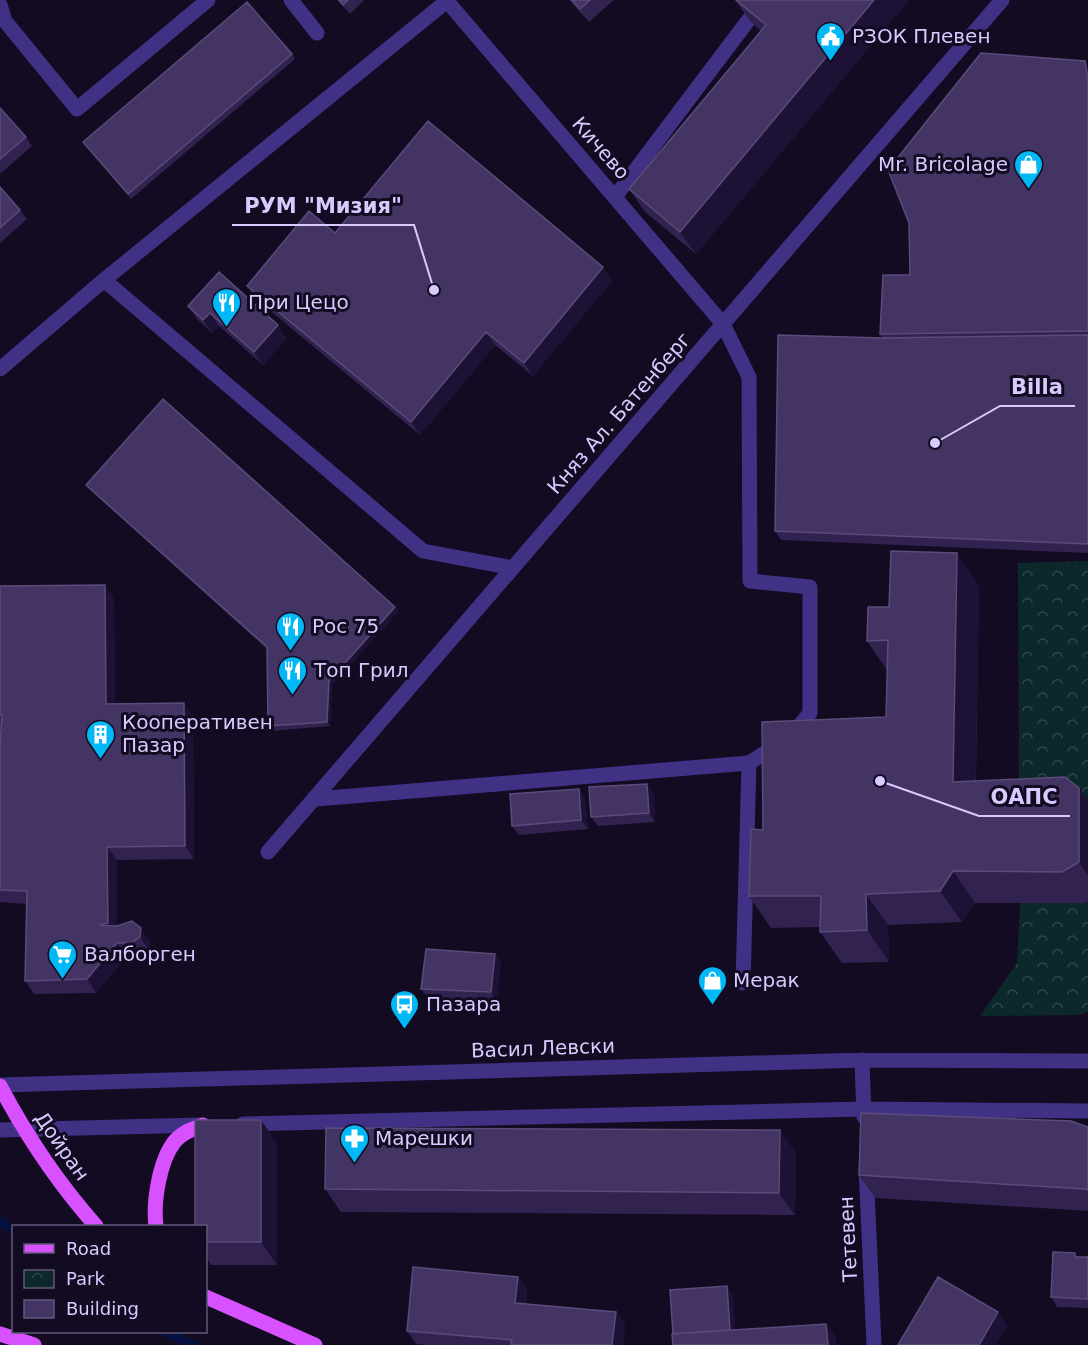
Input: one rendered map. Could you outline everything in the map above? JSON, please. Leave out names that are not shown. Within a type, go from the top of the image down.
[{"type":"main road","name":"Дойран","points":[[0,1085],[23,1130],[41,1157],[94,1225]]},
{"type":"main road","points":[[156,1225],[154,1213],[164,1162],[174,1142],[188,1131],[215,1125]]},
{"type":"main road","points":[[207,1297],[315,1345]]},
{"type":"main road","points":[[0,1334],[34,1345]]},
{"type":"street","points":[[0,5],[4,21],[77,109],[208,0]]},
{"type":"street","points":[[291,0],[317,33]]},
{"type":"street","points":[[0,369],[104,280],[447,0]]},
{"type":"street","name":"Кичево","points":[[447,0],[723,324],[749,377],[750,581],[810,587],[810,713],[789,738],[749,763]]},
{"type":"street","points":[[615,197],[759,6],[760,0]]},
{"type":"street","name":"Княз Ал. Батенберг","points":[[268,852],[1002,0]]},
{"type":"street","points":[[104,280],[423,551],[513,568]]},
{"type":"street","points":[[316,799],[749,763],[743,983]]},
{"type":"street","points":[[862,1060],[864,1132]]},
{"type":"street","name":"Васил Левски","points":[[0,1085],[862,1060],[1088,1061]]},
{"type":"street","points":[[0,1130],[863,1108],[1088,1111]]},
{"type":"street","name":"Тетевен","points":[[866,1156],[874,1345]]},
{"type":"green space","points":[[1088,561],[1088,809],[1019,811],[1018,563]]},
{"type":"green space","points":[[1088,901],[1088,1012],[1079,1015],[980,1016],[1017,963],[1020,903],[1083,903]]},
{"type":"building","points":[[572,0],[590,0],[580,9]]},
{"type":"building","points":[[736,0],[874,0],[680,232],[629,189],[766,25]]},
{"type":"building","points":[[247,2],[292,54],[128,194],[83,142]]},
{"type":"building","points":[[981,53],[1085,61],[1088,80],[1088,331],[880,334],[883,275],[910,275],[909,223],[888,170]]},
{"type":"building","points":[[0,108],[26,137],[0,159]]},
{"type":"building","points":[[428,121],[603,267],[524,363],[486,332],[411,422],[247,286],[309,211],[335,233]]},
{"type":"building","points":[[0,187],[20,210],[0,228]]},
{"type":"building","points":[[219,272],[278,325],[254,352],[210,313],[203,320],[188,306]]},
{"type":"building","points":[[778,335],[882,338],[1088,335],[1088,544],[775,531]]},
{"type":"building","points":[[163,399],[395,607],[329,681],[327,722],[268,726],[267,647],[86,485]]},
{"type":"building","points":[[891,551],[957,553],[953,782],[1065,777],[1079,788],[1079,862],[1062,872],[953,871],[940,891],[866,894],[867,930],[820,932],[821,896],[749,896],[751,829],[763,830],[762,722],[886,717],[888,640],[867,641],[868,607],[889,607]]},
{"type":"building","name":"Кооперативен Пазар","points":[[105,585],[106,704],[184,703],[185,846],[107,847],[108,923],[99,925],[117,926],[132,921],[141,928],[140,937],[131,943],[117,943],[87,979],[25,981],[27,891],[0,890],[2,715],[0,715],[0,586]]},
{"type":"building","points":[[647,784],[649,813],[591,817],[589,787]]},
{"type":"building","points":[[579,789],[581,820],[512,826],[510,794]]},
{"type":"building","points":[[426,949],[495,954],[491,992],[421,989]]},
{"type":"building","points":[[861,1113],[1071,1121],[1088,1127],[1088,1190],[859,1175]]},
{"type":"building","points":[[195,1120],[261,1120],[261,1242],[207,1242],[207,1225],[195,1225]]},
{"type":"building","points":[[326,1128],[780,1130],[779,1193],[325,1189]]},
{"type":"building","points":[[1053,1252],[1075,1253],[1075,1257],[1088,1257],[1088,1299],[1051,1297]]},
{"type":"building","points":[[413,1267],[518,1277],[515,1303],[616,1312],[612,1345],[511,1345],[512,1340],[407,1331]]},
{"type":"building","points":[[938,1277],[998,1312],[979,1345],[898,1345]]},
{"type":"building","points":[[727,1286],[730,1330],[673,1334],[670,1290]]},
{"type":"building","points":[[826,1324],[828,1345],[673,1345],[672,1334]]},
{"type":"waterway","points":[[0,1221],[12,1230]]},
{"type":"waterway","points":[[167,1333],[193,1345]]},
{"type":"place","name":"РЗОК Плевен","points":[[831,62]]},
{"type":"place","name":"Mr. Bricolage","points":[[1029,190]]},
{"type":"place","name":"РУМ \"Мизия\"","points":[[434,290]]},
{"type":"place","name":"При Цецо","points":[[227,328]]},
{"type":"place","name":"Billa","points":[[935,443]]},
{"type":"place","name":"Рос 75","points":[[291,652]]},
{"type":"place","name":"Топ Грил","points":[[293,696]]},
{"type":"place","name":"Кооперативен Пазар","points":[[101,760]]},
{"type":"place","name":"ОАПС","points":[[880,781]]},
{"type":"place","name":"Валборген","points":[[63,980]]},
{"type":"place","name":"Мерак","points":[[712,1006]]},
{"type":"place","name":"Пазара","points":[[405,1030]]},
{"type":"place","name":"Марешки","points":[[354,1164]]}]
